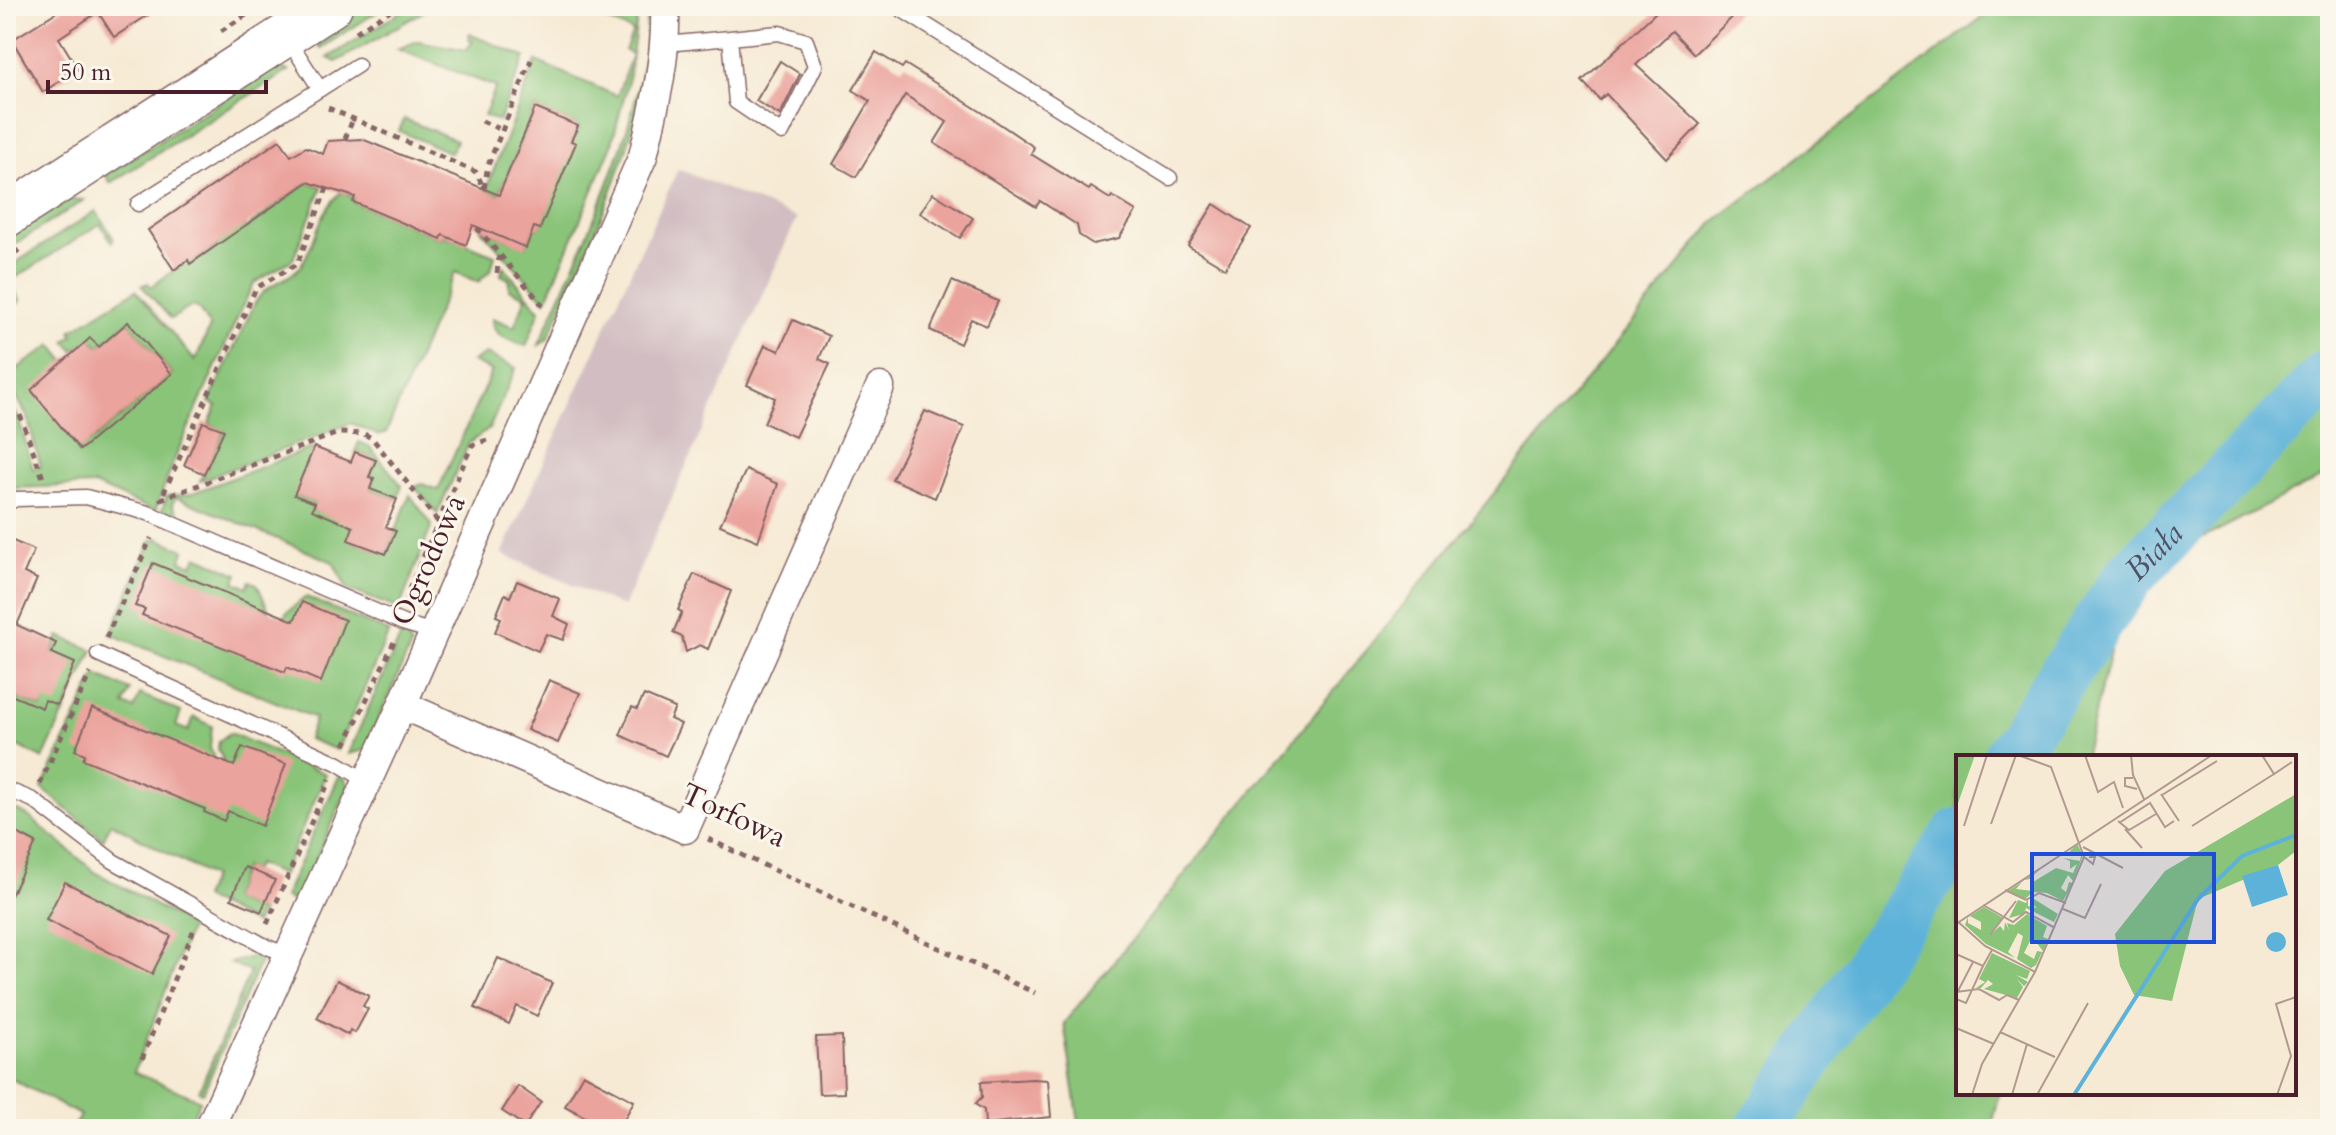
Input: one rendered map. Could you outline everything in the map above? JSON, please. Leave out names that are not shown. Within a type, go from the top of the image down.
[{"type":"main road","points":[[6,216],[331,6]]},
{"type":"street","name":"Ogrodowa","points":[[209,1129],[278,951],[367,781],[402,705],[643,156],[666,44],[665,6]]},
{"type":"street","points":[[685,829],[880,387]]},
{"type":"street","name":"Torfowa","points":[[402,705],[685,829]]},
{"type":"lane","points":[[896,6],[1170,178]]},
{"type":"lane","points":[[666,44],[779,33],[806,41],[815,66],[782,133],[736,102],[730,38]]},
{"type":"lane","points":[[286,35],[320,89]]},
{"type":"lane","points":[[138,204],[358,65]]},
{"type":"lane","points":[[6,504],[16,499],[86,497],[148,513],[403,623],[433,632]]},
{"type":"lane","points":[[98,654],[337,763],[367,781]]},
{"type":"lane","points":[[6,789],[33,800],[113,861],[278,951]]},
{"type":"path","points":[[305,98],[476,172],[484,189],[488,165],[531,60]]},
{"type":"path","points":[[345,139],[353,119]]},
{"type":"path","points":[[482,121],[502,130]]},
{"type":"path","points":[[161,499],[256,288],[297,264],[327,188]]},
{"type":"path","points":[[477,228],[549,312]]},
{"type":"path","points":[[497,273],[499,256]]},
{"type":"path","points":[[544,323],[554,302]]},
{"type":"path","points":[[20,415],[43,479],[59,479]]},
{"type":"path","points":[[146,494],[161,499],[338,433],[364,434],[372,438],[438,522]]},
{"type":"path","points":[[278,951],[267,922],[403,623],[410,587],[472,445],[492,438]]},
{"type":"path","name":"Torfowa","points":[[685,829],[1035,993]]},
{"type":"path","points":[[142,1059],[196,924]]},
{"type":"shaded area","points":[[678,169],[797,218],[623,607],[502,554]]},
{"type":"green space","points":[[366,6],[386,6],[321,48],[319,46],[325,32]]},
{"type":"green space","points":[[410,6],[433,6],[336,62],[328,58]]},
{"type":"green space","points":[[573,6],[637,6],[638,12],[629,77],[611,147],[546,301],[480,228],[526,247],[534,227],[540,228],[578,126],[535,108],[499,195],[486,190],[536,61],[617,96],[632,54],[625,51],[633,31]]},
{"type":"green space","points":[[646,6],[653,6],[650,50],[631,136],[601,218],[548,339],[539,345],[592,224],[626,133],[645,46]]},
{"type":"green space","points":[[2002,6],[2330,6],[2330,473],[2129,576],[2084,755],[1956,755],[1956,1095],[2000,1095],[1991,1129],[1080,1129],[1064,1023],[1715,221],[1980,19]]},
{"type":"green space","points":[[469,34],[525,57],[499,121],[484,116],[496,87],[397,49],[418,41],[466,50],[473,41],[469,40]]},
{"type":"green space","points":[[277,66],[288,71],[110,183],[106,175]]},
{"type":"green space","points":[[404,119],[456,140],[451,153],[399,131]]},
{"type":"green space","points":[[308,182],[322,187],[293,259],[254,283],[175,458],[155,511],[94,485],[12,488],[6,492],[6,470],[10,469],[6,457],[6,398],[18,416],[33,469],[41,467],[27,416],[6,378],[6,357],[15,370],[52,345],[65,361],[81,450],[172,374],[128,322],[99,347],[91,339],[74,350],[65,341],[73,336],[71,331],[136,290],[195,361],[210,327],[198,308],[192,306],[171,319],[142,286],[148,283],[151,287],[188,260],[191,264],[217,246],[216,243],[243,225],[246,228]]},
{"type":"green space","points":[[341,192],[354,198],[353,202],[441,239],[443,235],[495,255],[491,270],[478,282],[455,272],[386,433],[378,435],[351,423],[200,481],[224,431],[209,424],[217,406],[209,402],[254,305],[265,291],[301,265],[326,211]]},
{"type":"green space","points":[[68,199],[84,200],[6,250],[6,239]]},
{"type":"green space","points":[[96,211],[114,239],[112,242],[100,224],[9,282],[21,301],[14,306],[6,293],[6,269]]},
{"type":"green space","points":[[503,266],[540,310],[526,346],[498,334],[493,324],[492,318],[514,327],[526,297],[509,289],[509,279],[501,275]]},
{"type":"green space","points":[[486,354],[516,368],[489,429],[469,443],[437,514],[415,487],[422,484],[438,490],[492,371],[472,362]]},
{"type":"green space","points":[[359,442],[369,446],[402,486],[397,499],[370,489],[374,479],[369,477],[376,460],[355,452]]},
{"type":"green space","points":[[314,447],[295,495],[315,503],[312,510],[356,519],[349,540],[386,554],[410,495],[432,525],[399,609],[347,589],[333,562],[176,497],[172,504],[182,521],[161,512],[167,496],[190,494]]},
{"type":"green space","points":[[157,538],[184,550],[181,561],[193,565],[197,556],[238,574],[235,582],[247,587],[250,581],[257,584],[275,624],[281,626],[286,613],[306,597],[389,632],[337,750],[308,739],[315,718],[111,634],[151,541]]},
{"type":"green space","points":[[404,629],[411,646],[365,750],[348,754]]},
{"type":"green space","points":[[59,636],[93,650],[43,759],[6,740],[6,693],[42,708],[52,653]]},
{"type":"green space","points":[[96,675],[130,690],[124,705],[134,709],[140,694],[181,712],[176,726],[188,731],[194,717],[212,726],[210,748],[216,762],[223,760],[218,749],[219,741],[230,733],[326,774],[282,875],[257,864],[253,871],[244,867],[231,899],[261,912],[255,924],[203,898],[212,877],[111,823],[103,840],[42,788]]},
{"type":"green space","points":[[341,772],[349,786],[296,903],[284,897]]},
{"type":"green space","points":[[6,805],[27,815],[95,872],[191,925],[134,1072],[200,1100],[187,1129],[73,1129],[80,1115],[6,1076]]},
{"type":"green space","points":[[258,955],[262,957],[203,1093],[199,1091],[250,972],[230,963]]},
{"type":"building","points":[[66,6],[162,6],[114,37],[98,12],[59,38],[78,69],[43,92],[12,40]]},
{"type":"building","points":[[1648,6],[1744,6],[1694,54],[1672,31],[1636,65],[1700,124],[1667,159],[1606,94],[1600,100],[1582,81],[1655,13]]},
{"type":"building","points":[[876,52],[902,68],[905,64],[991,118],[1034,147],[1031,154],[1089,190],[1091,187],[1110,199],[1112,196],[1136,211],[1119,238],[1093,244],[1079,235],[1077,225],[1040,201],[1036,207],[934,143],[947,122],[905,95],[856,177],[833,164],[870,101],[853,90]]},
{"type":"building","points":[[780,61],[800,74],[780,115],[756,101]]},
{"type":"building","points":[[535,108],[578,126],[571,141],[576,143],[540,229],[534,227],[526,248],[473,225],[466,245],[443,235],[441,239],[353,202],[355,197],[308,182],[190,264],[188,260],[174,270],[148,230],[280,140],[291,156],[306,147],[323,154],[328,141],[362,139],[499,195]]},
{"type":"building","points":[[933,193],[973,218],[960,238],[920,213]]},
{"type":"building","points":[[1214,204],[1251,228],[1225,268],[1188,246]]},
{"type":"building","points":[[952,281],[998,301],[987,326],[971,319],[960,344],[930,330]]},
{"type":"building","points":[[793,320],[829,336],[819,359],[830,364],[795,437],[764,423],[775,398],[747,385],[765,345],[779,351]]},
{"type":"building","points":[[128,322],[172,374],[80,450],[31,390],[90,338],[99,347]]},
{"type":"building","points":[[925,411],[964,427],[935,498],[892,479]]},
{"type":"building","points":[[203,422],[224,430],[204,474],[184,465]]},
{"type":"building","points":[[314,447],[351,462],[355,452],[376,460],[369,477],[374,478],[370,489],[397,499],[386,527],[396,531],[386,554],[348,540],[353,527],[312,510],[315,503],[294,495]]},
{"type":"building","points":[[746,470],[778,484],[758,541],[720,525]]},
{"type":"building","points":[[6,538],[34,550],[24,573],[37,579],[17,625],[56,643],[52,653],[75,663],[57,705],[45,700],[42,708],[6,693]]},
{"type":"building","points":[[153,563],[294,621],[302,602],[345,620],[321,682],[287,667],[285,672],[142,615],[145,609],[135,606]]},
{"type":"building","points":[[694,574],[731,591],[708,649],[700,645],[686,652],[682,637],[673,633],[682,612],[678,610]]},
{"type":"building","points":[[517,581],[560,599],[553,616],[569,624],[563,640],[546,634],[538,651],[495,632],[501,618],[496,616],[505,594],[510,597]]},
{"type":"building","points":[[549,680],[580,693],[558,743],[527,730]]},
{"type":"building","points":[[644,695],[675,708],[670,719],[681,724],[666,756],[620,735],[632,707],[637,709]]},
{"type":"building","points":[[92,708],[234,766],[242,747],[286,764],[262,826],[228,811],[224,821],[204,812],[205,809],[83,759],[85,754],[75,750]]},
{"type":"building","points":[[6,827],[36,843],[6,906]]},
{"type":"building","points":[[245,867],[275,880],[261,912],[231,899]]},
{"type":"building","points":[[65,882],[171,936],[152,974],[46,920]]},
{"type":"building","points":[[498,958],[552,983],[537,1016],[517,1006],[509,1024],[475,1008]]},
{"type":"building","points":[[337,980],[369,996],[363,1006],[368,1009],[355,1033],[350,1030],[348,1035],[317,1018]]},
{"type":"building","points":[[842,1036],[844,1093],[819,1094],[816,1037]]},
{"type":"building","points":[[583,1074],[634,1101],[619,1129],[607,1129],[565,1106]]},
{"type":"building","points":[[1048,1080],[1051,1117],[985,1124],[984,1110],[975,1104],[982,1097],[981,1082]]},
{"type":"building","points":[[518,1086],[541,1102],[525,1126],[502,1111]]},
{"type":"waterway","name":"Biała","points":[[2010,755],[2129,576],[2330,373]]},
{"type":"waterway","name":"Biała","points":[[1761,1129],[1956,837]]}]
